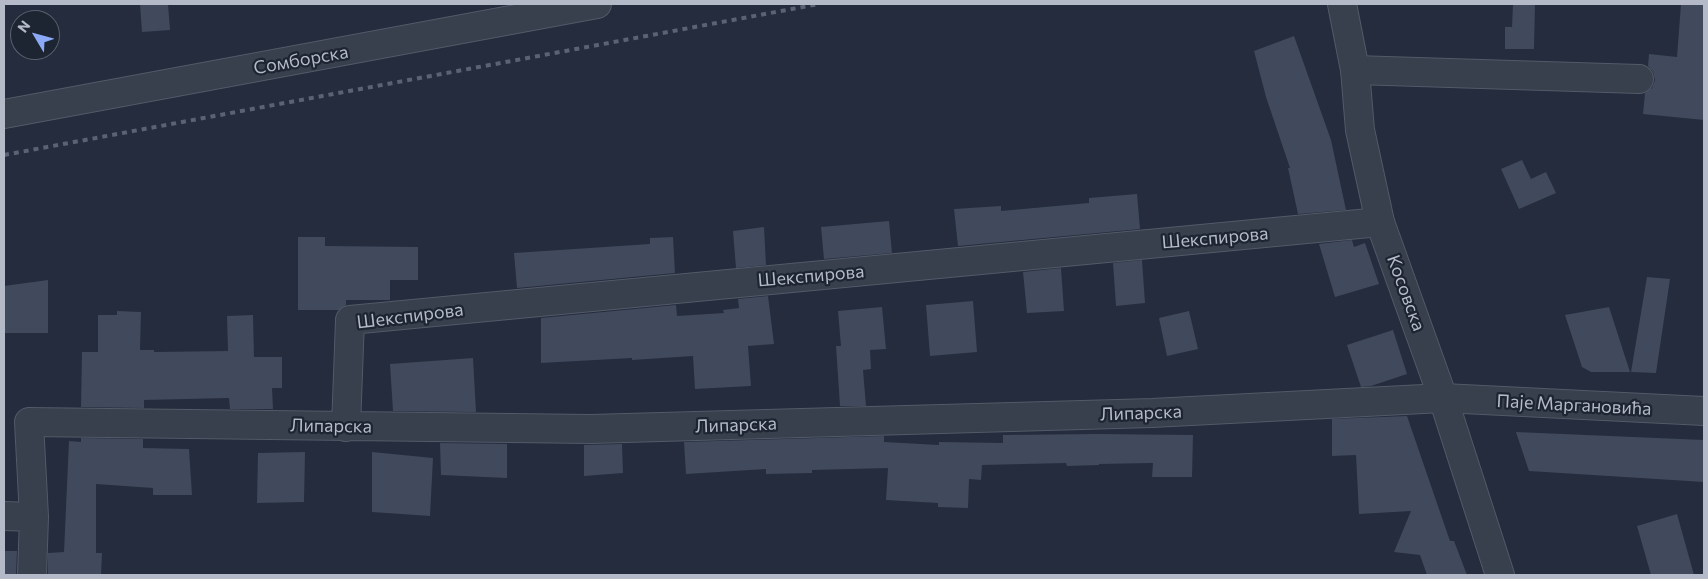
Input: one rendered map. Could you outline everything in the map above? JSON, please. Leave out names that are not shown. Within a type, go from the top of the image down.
[{"type":"street","name":"Сомборска","points":[[4,114],[597,4]]},
{"type":"street","name":"Косовска","points":[[1342,4],[1355,70],[1360,130],[1380,222],[1443,398],[1500,575]]},
{"type":"street","points":[[1355,70],[1639,79]]},
{"type":"street","name":"Шекспирова","points":[[346,427],[350,320],[1380,222]]},
{"type":"street","name":"Паје Маргановића","points":[[1443,398],[1704,410]]},
{"type":"street","name":"Липарска","points":[[34,517],[29,422],[346,427],[630,428],[1152,414],[1443,398]]},
{"type":"street","points":[[4,516],[34,517],[32,575]]},
{"type":"building","points":[[140,4],[168,4],[170,30],[142,32]]},
{"type":"building","points":[[1513,4],[1535,4],[1534,49],[1505,49],[1505,27],[1512,27]]},
{"type":"building","points":[[1681,4],[1704,4],[1704,120],[1643,114],[1645,93],[1652,88],[1655,80],[1653,72],[1648,66],[1649,54],[1677,57]]},
{"type":"building","points":[[1294,36],[1331,140],[1346,210],[1298,214],[1288,168],[1290,168],[1266,97],[1254,51]]},
{"type":"building","points":[[1522,160],[1531,179],[1546,172],[1556,193],[1519,209],[1501,169]]},
{"type":"building","points":[[1137,194],[1140,229],[958,246],[954,209],[1001,206],[1001,211],[1089,203],[1089,198]]},
{"type":"building","points":[[889,221],[892,253],[824,259],[821,227]]},
{"type":"building","points":[[764,227],[766,265],[736,268],[733,231]]},
{"type":"building","points":[[298,237],[325,237],[325,246],[418,247],[418,280],[390,280],[390,300],[346,300],[346,305],[339,310],[298,310]]},
{"type":"building","points":[[673,237],[675,273],[517,288],[514,253],[650,244],[650,238]]},
{"type":"building","points":[[1352,240],[1354,247],[1365,243],[1379,284],[1335,297],[1319,244]]},
{"type":"building","points":[[1142,260],[1145,303],[1116,306],[1113,263]]},
{"type":"building","points":[[1061,268],[1064,311],[1027,313],[1023,272]]},
{"type":"building","points":[[1647,277],[1670,279],[1656,373],[1631,372]]},
{"type":"building","points":[[48,280],[48,333],[4,333],[4,286]]},
{"type":"building","points":[[768,296],[774,344],[748,346],[751,386],[695,389],[693,356],[541,363],[541,318],[676,305],[677,316],[724,313],[723,310],[739,308],[738,299]]},
{"type":"building","points":[[973,301],[977,352],[930,356],[926,305]]},
{"type":"building","points":[[882,307],[886,349],[870,350],[871,369],[863,370],[866,406],[840,406],[836,346],[841,346],[838,311]]},
{"type":"building","points":[[1609,307],[1630,372],[1591,372],[1582,367],[1565,315]]},
{"type":"building","points":[[117,311],[141,312],[140,350],[154,350],[154,352],[228,351],[227,316],[253,315],[254,357],[282,357],[282,388],[272,388],[273,409],[230,409],[229,398],[144,400],[144,408],[81,407],[82,352],[98,352],[98,315],[117,315]]},
{"type":"building","points":[[1189,311],[1198,349],[1167,356],[1159,318]]},
{"type":"building","points":[[1393,330],[1407,374],[1371,386],[1361,387],[1347,345]]},
{"type":"building","points":[[473,358],[476,412],[393,411],[390,364]]},
{"type":"building","points":[[1407,416],[1450,541],[1454,541],[1467,575],[1427,575],[1420,555],[1394,552],[1411,511],[1359,514],[1356,455],[1332,456],[1332,419]]},
{"type":"building","points":[[1516,432],[1704,440],[1704,482],[1529,471]]},
{"type":"building","points":[[1003,435],[1193,435],[1192,477],[1152,477],[1153,463],[1067,466],[1066,463],[982,465],[981,480],[969,479],[968,508],[938,507],[938,503],[886,500],[888,468],[812,470],[812,473],[766,474],[766,469],[686,474],[684,442],[884,436],[884,442],[939,445],[939,442],[1003,443]]},
{"type":"building","points":[[81,438],[143,439],[143,448],[189,449],[192,495],[153,495],[153,488],[96,484],[96,553],[102,553],[101,575],[48,575],[48,553],[64,552],[69,441],[81,442]]},
{"type":"building","points":[[440,443],[507,444],[507,478],[441,475]]},
{"type":"building","points":[[622,444],[623,473],[584,476],[584,445]]},
{"type":"building","points":[[305,452],[304,502],[257,503],[258,453]]},
{"type":"building","points":[[372,452],[433,458],[430,516],[372,512]]},
{"type":"building","points":[[1677,514],[1694,575],[1651,575],[1637,526]]},
{"type":"building","points":[[4,551],[17,551],[16,575],[4,575]]},
{"type":"railway","points":[[4,155],[819,4]]}]
